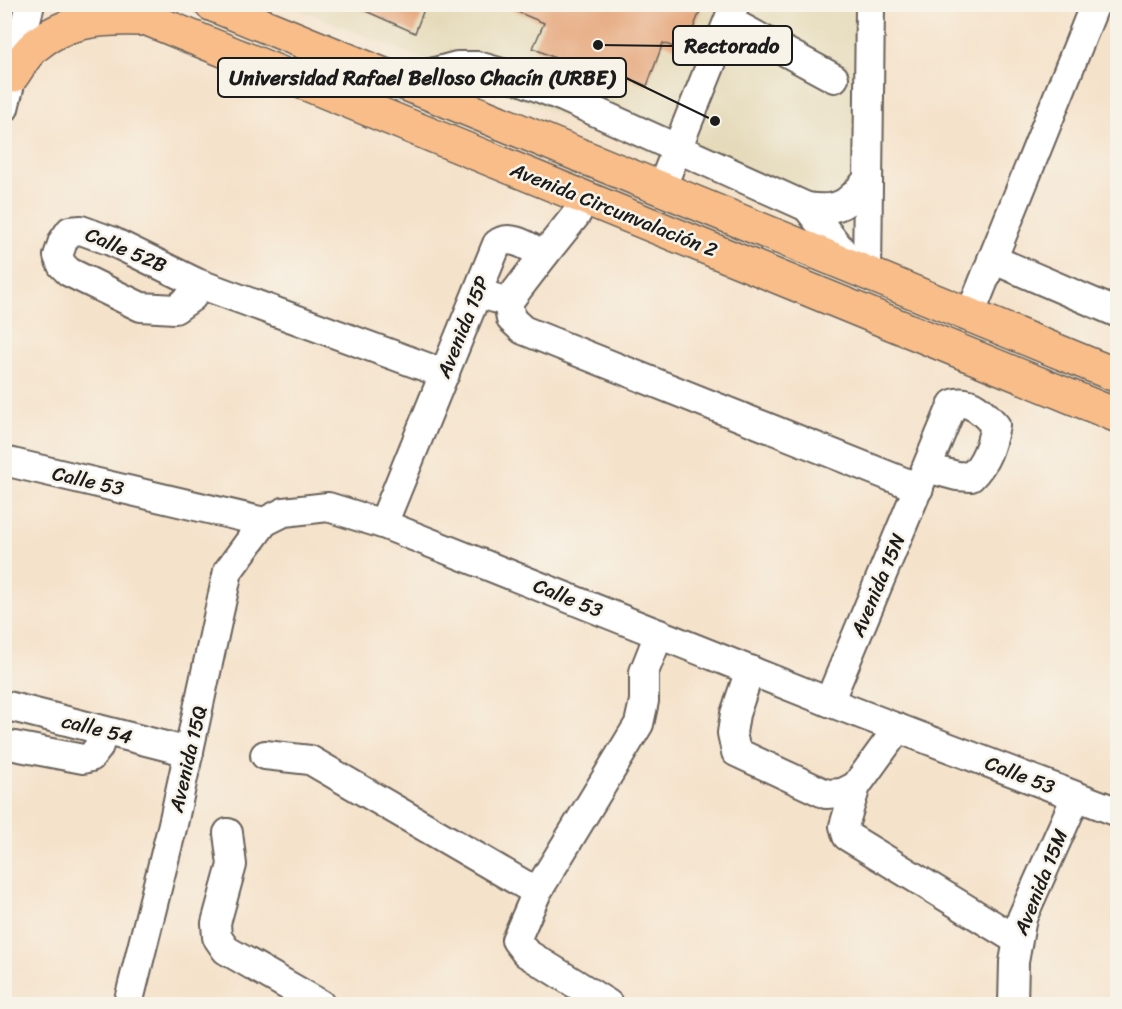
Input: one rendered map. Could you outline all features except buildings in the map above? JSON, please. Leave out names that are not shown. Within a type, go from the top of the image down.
[{"type":"main road","name":"Avenida Circunvalación 2","points":[[111,4],[1118,416]]},
{"type":"main road","name":"Avenida Circunvalación 2","points":[[211,4],[1118,376]]},
{"type":"main road","points":[[12,76],[34,46],[67,26],[106,18],[147,20]]},
{"type":"street","points":[[4,108],[30,4]]},
{"type":"street","points":[[862,272],[868,179],[870,4]]},
{"type":"street","points":[[970,315],[1095,4]]},
{"type":"street","points":[[661,189],[732,13],[834,78]]},
{"type":"street","points":[[404,84],[424,75],[457,66],[478,66],[502,72],[807,207],[833,209],[849,200],[868,179]]},
{"type":"street","points":[[477,293],[508,302],[576,216],[585,198]]},
{"type":"street","points":[[807,207],[862,272]]},
{"type":"street","name":"Avenida 15P","points":[[382,524],[497,244],[502,239],[512,240],[544,255]]},
{"type":"street","points":[[993,259],[1118,313]]},
{"type":"street","points":[[197,283],[445,374]]},
{"type":"street","name":"Avenida 15N","points":[[508,302],[511,319],[523,330],[923,478],[829,702]]},
{"type":"street","name":"Calle 53","points":[[4,461],[264,522],[284,512],[328,507],[382,524],[829,702],[1118,812]]},
{"type":"street","name":"Avenida 15Q","points":[[128,1005],[173,824],[228,571],[264,522]]},
{"type":"street","points":[[608,1005],[526,953],[516,940],[537,892],[639,724],[644,701],[644,672],[659,634]]},
{"type":"street","points":[[750,670],[735,714],[732,733],[736,752],[826,794],[842,793],[856,786]]},
{"type":"street","name":"calle 54","points":[[4,705],[189,752]]},
{"type":"street","points":[[898,728],[856,786],[844,826],[847,836],[1017,940]]},
{"type":"street","points":[[4,744],[83,759],[92,757],[104,731]]},
{"type":"street","points":[[265,755],[310,760],[537,892]]},
{"type":"street","name":"Avenida 15M","points":[[1013,1005],[1017,940],[1022,918],[1077,797]]},
{"type":"street","points":[[228,833],[232,865],[216,923],[218,937],[226,950],[320,1005]]},
{"type":"shaded area","points":[[289,5],[853,5],[858,237]]},
{"type":"place","name":"Rectorado","points":[[598,45]]},
{"type":"place","name":"Universidad Rafael Belloso Chacín (URBE)","points":[[715,121]]}]
